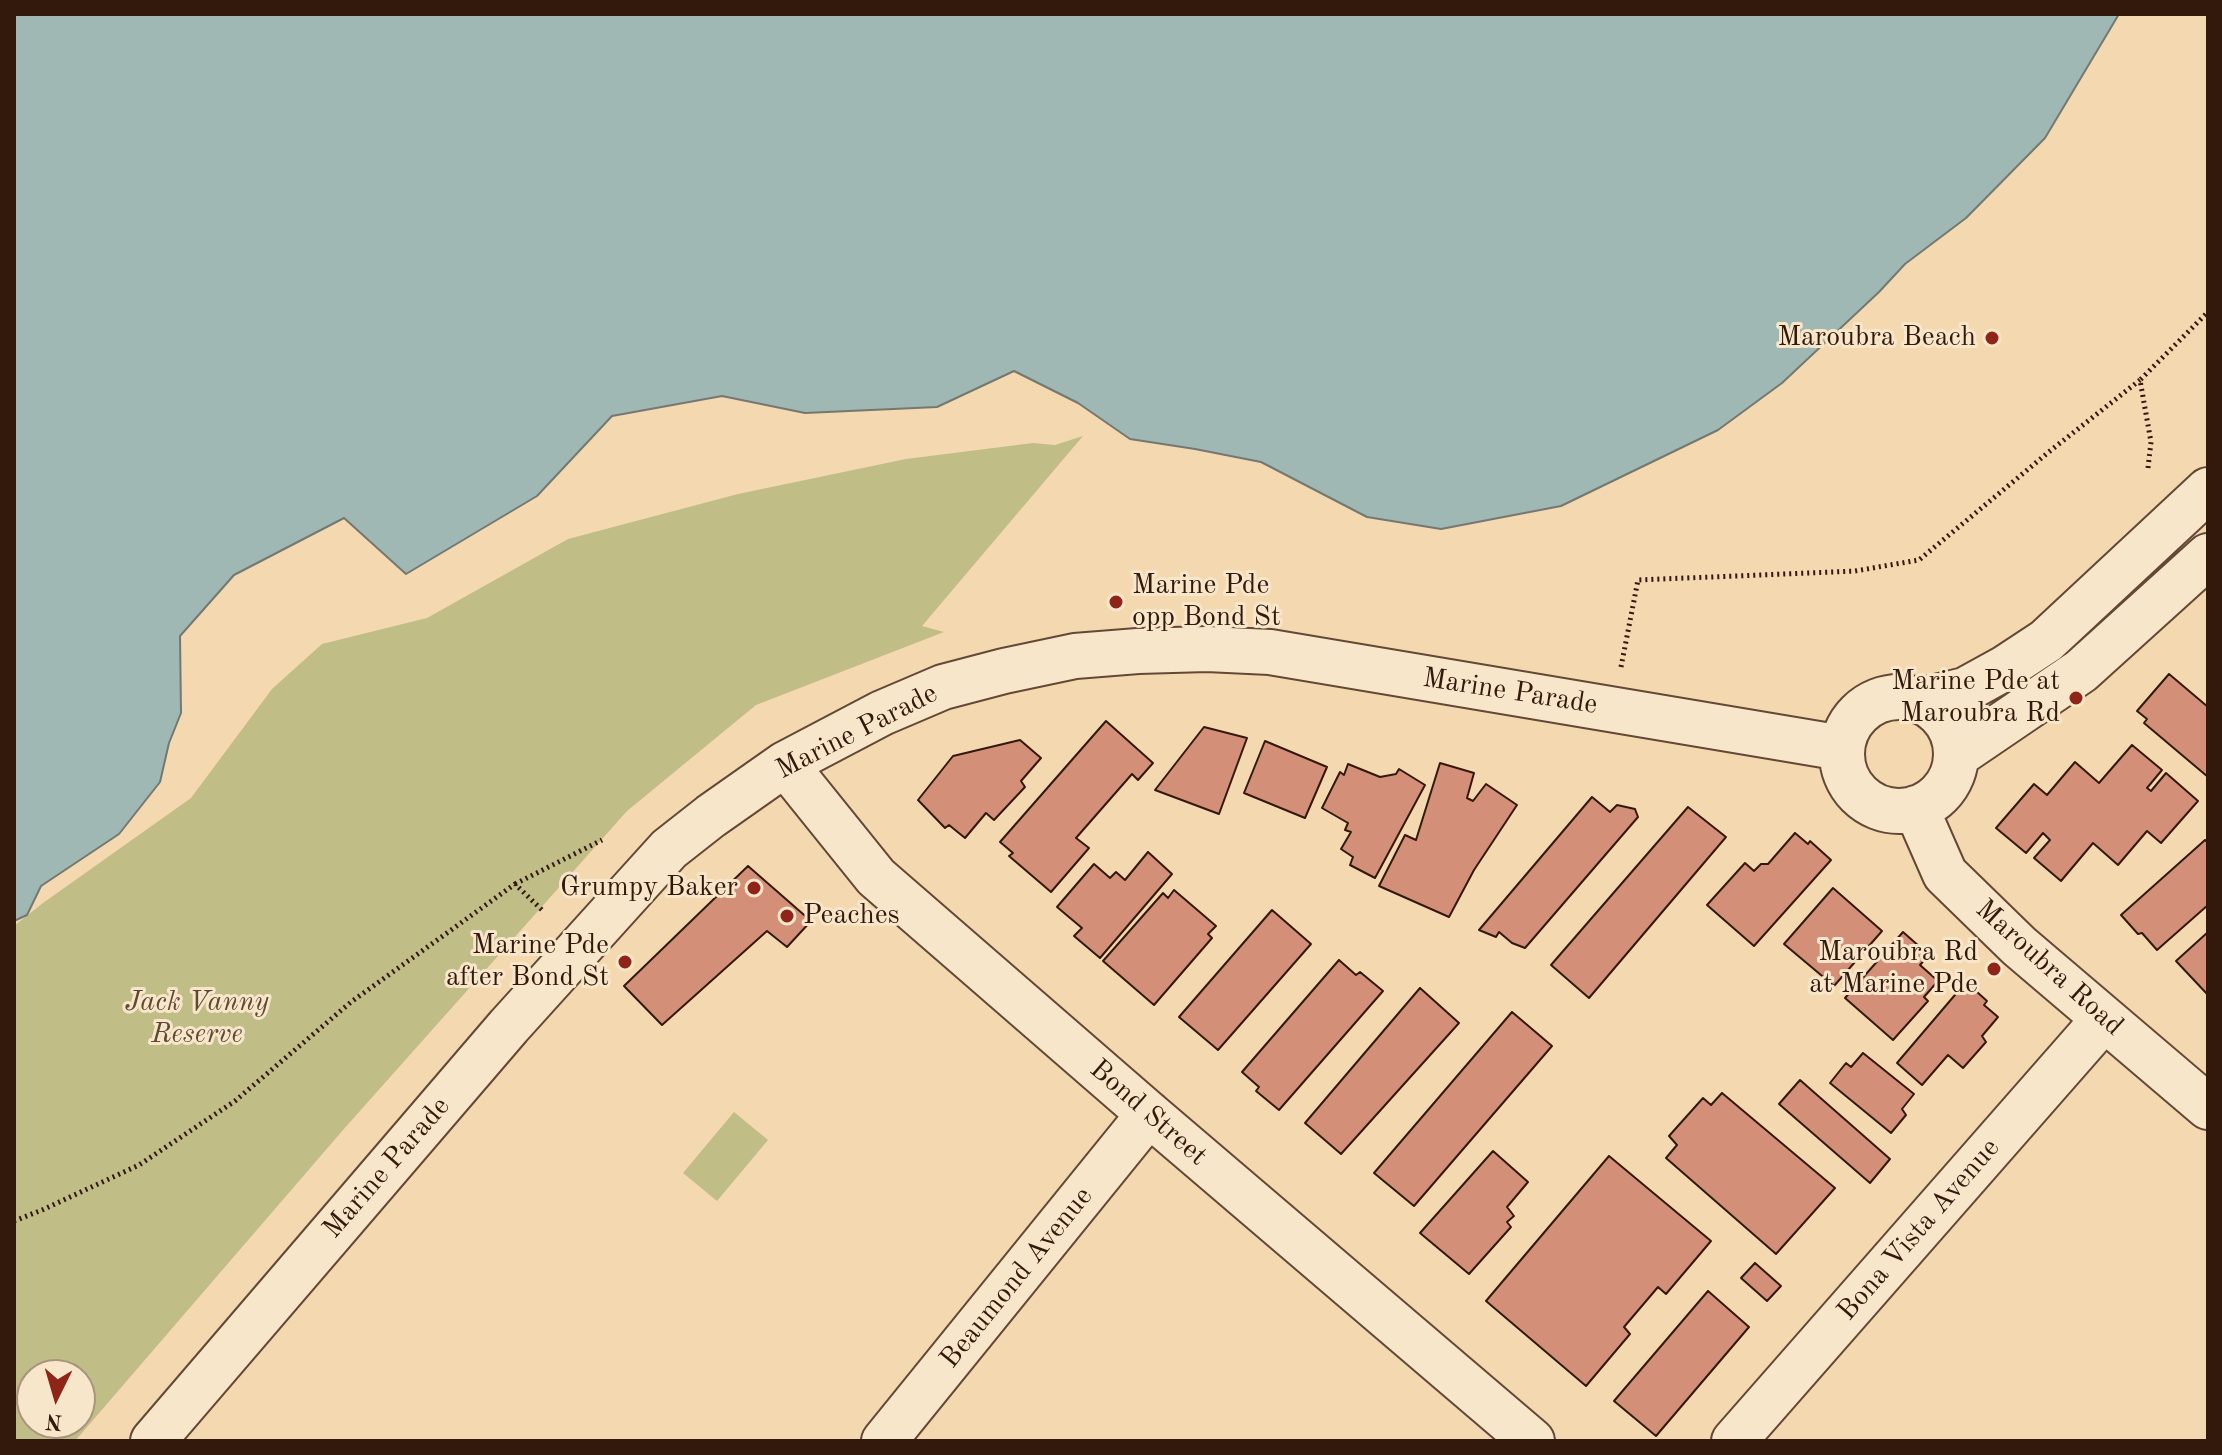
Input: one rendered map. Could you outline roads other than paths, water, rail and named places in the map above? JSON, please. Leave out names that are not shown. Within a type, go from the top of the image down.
[{"type":"street","points":[[1919,701],[1965,690],[2046,641],[2208,490]]},
{"type":"street","points":[[1956,756],[2081,671],[2208,556]]},
{"type":"street","name":"Marine Parade","points":[[171,1435],[509,1026],[669,849],[785,764],[882,713],[943,687],[1075,656],[1207,649],[1270,652],[1842,748]]},
{"type":"street","points":[[1903,697],[1935,709],[1947,722],[1954,738],[1956,756],[1944,788],[1932,800],[1916,808],[1898,811],[1879,807],[1863,798],[1850,784],[1843,767],[1842,748],[1846,731],[1855,716],[1885,698],[1903,697]]},
{"type":"street","name":"Bond Street","points":[[785,764],[876,877],[1532,1441]]},
{"type":"street","name":"Maroubra Road","points":[[1916,808],[1945,874],[2019,946],[2208,1107]]},
{"type":"street","name":"Bona Vista Avenue","points":[[1734,1441],[2104,1019]]},
{"type":"street","name":"Beaumond Avenue","points":[[884,1441],[1149,1114]]},
{"type":"water","points":[[14,14],[2119,14],[2045,138],[1966,218],[1905,264],[1782,383],[1718,430],[1561,506],[1441,529],[1367,517],[1261,462],[1130,439],[1078,403],[1014,371],[937,407],[805,413],[722,396],[612,416],[537,496],[406,574],[344,518],[234,575],[180,636],[181,713],[169,743],[160,782],[119,834],[41,886],[27,915],[14,921]]},
{"type":"place","name":"Maroubra Beach","points":[[1992,338]]},
{"type":"place","name":"Marine Pde opp Bond St","points":[[1116,602]]},
{"type":"place","name":"Marine Pde at Maroubra Rd","points":[[2076,698]]},
{"type":"place","name":"Grumpy Baker","points":[[754,888]]},
{"type":"place","name":"Peaches","points":[[787,916]]},
{"type":"place","name":"Marine Pde after Bond St","points":[[625,962]]},
{"type":"place","name":"Maroubra Rd at Marine Pde","points":[[1994,969]]},
{"type":"park label","name":"Jack Vanny Reserve","points":[[197,1019]]}]
